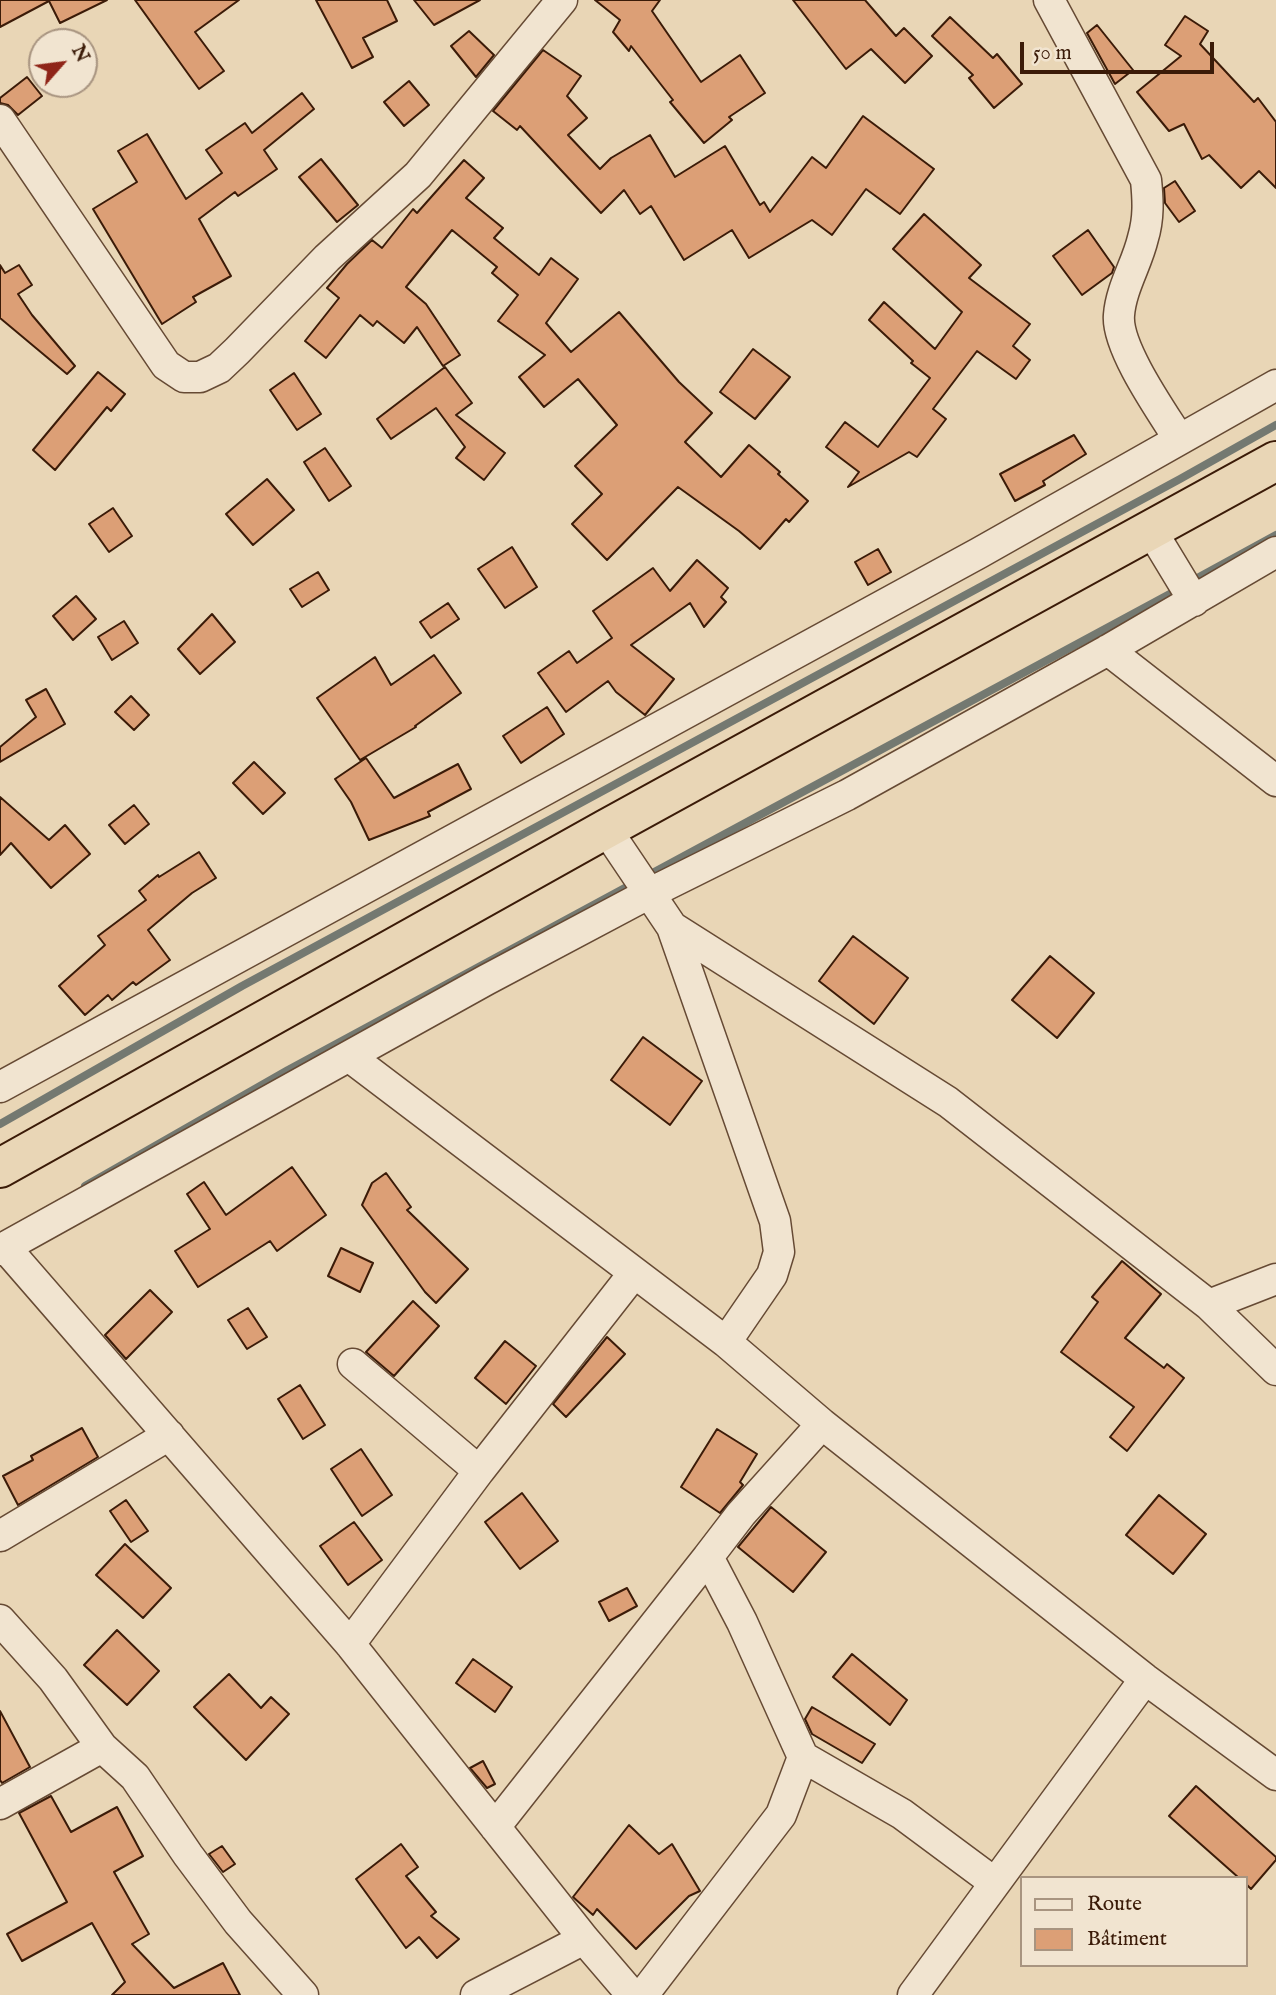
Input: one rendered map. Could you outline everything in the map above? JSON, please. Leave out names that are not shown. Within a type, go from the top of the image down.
[{"type":"highway","points":[[0,1168],[606,829],[1276,461]]},
{"type":"street","points":[[0,120],[166,365],[184,377],[200,377],[219,368],[327,258],[418,175],[562,0]]},
{"type":"street","points":[[1049,0],[1146,180],[1149,212],[1143,240],[1125,288],[1118,317],[1124,344],[1154,400],[1180,439]]},
{"type":"street","points":[[0,1087],[979,554],[1276,385]]},
{"type":"street","points":[[1151,530],[1194,601]]},
{"type":"street","points":[[632,1995],[584,1939],[350,1644],[2,1248],[351,1056],[642,884],[847,794],[1108,650],[1276,552]]},
{"type":"street","points":[[1108,650],[1276,781]]},
{"type":"street","points":[[606,829],[671,927],[775,1221],[779,1252],[772,1275],[726,1342]]},
{"type":"street","points":[[671,927],[948,1102],[1209,1305],[1276,1370]]},
{"type":"street","points":[[351,1056],[726,1342],[822,1424],[1145,1679],[1276,1775]]},
{"type":"street","points":[[350,1644],[479,1471],[634,1273]]},
{"type":"street","points":[[1209,1305],[1276,1279]]},
{"type":"street","points":[[353,1364],[479,1471]]},
{"type":"street","points":[[495,1827],[741,1514],[822,1424]]},
{"type":"street","points":[[0,1536],[169,1435]]},
{"type":"street","points":[[708,1557],[742,1622],[803,1757],[902,1814],[995,1883]]},
{"type":"street","points":[[0,1620],[52,1679],[102,1747],[135,1777],[238,1922],[303,1995]]},
{"type":"street","points":[[913,1995],[1145,1679]]},
{"type":"street","points":[[0,1804],[102,1747]]},
{"type":"street","points":[[643,1995],[781,1815],[803,1757]]},
{"type":"street","points":[[476,1995],[584,1939]]},
{"type":"building","points":[[0,0],[107,0],[60,23],[49,1],[0,27]]},
{"type":"building","points":[[135,0],[239,0],[195,32],[224,71],[199,89]]},
{"type":"building","points":[[316,0],[387,0],[397,21],[363,38],[373,57],[352,68]]},
{"type":"building","points":[[414,0],[480,0],[434,25]]},
{"type":"building","points":[[595,0],[660,0],[652,11],[701,82],[740,55],[765,93],[729,117],[732,120],[704,143],[670,102],[673,100],[631,46],[629,51],[613,32],[620,20]]},
{"type":"building","points":[[793,0],[865,0],[896,36],[904,28],[932,56],[905,83],[871,49],[846,69]]},
{"type":"building","points":[[1185,16],[1208,31],[1200,44],[1254,102],[1258,98],[1276,122],[1276,188],[1259,171],[1241,188],[1209,155],[1202,159],[1184,124],[1169,131],[1137,92],[1181,56],[1165,45]]},
{"type":"building","points":[[950,17],[993,58],[997,54],[1022,84],[994,108],[969,78],[973,75],[932,36]]},
{"type":"building","points":[[1097,25],[1133,70],[1115,84],[1087,33]]},
{"type":"building","points":[[469,31],[494,55],[476,77],[451,46]]},
{"type":"building","points":[[543,50],[581,76],[567,96],[587,118],[568,135],[600,169],[611,158],[650,135],[675,177],[725,146],[760,205],[764,202],[770,212],[812,157],[826,168],[863,116],[934,169],[900,214],[866,189],[832,235],[812,220],[749,258],[732,230],[684,260],[651,206],[640,214],[624,190],[601,213],[520,126],[517,130],[493,111]]},
{"type":"building","points":[[27,77],[28,98],[39,98],[18,115],[8,105],[0,103],[0,98]]},
{"type":"building","points":[[409,81],[429,105],[404,126],[384,102]]},
{"type":"building","points":[[302,93],[314,109],[264,150],[277,169],[238,196],[235,192],[199,219],[231,276],[193,297],[196,302],[162,324],[93,209],[137,182],[118,151],[147,134],[186,199],[222,173],[206,150],[245,123],[252,133]]},
{"type":"building","points":[[321,159],[358,205],[337,222],[299,177]]},
{"type":"building","points":[[464,160],[484,178],[466,198],[503,228],[494,238],[539,275],[551,258],[578,279],[546,323],[571,352],[619,312],[679,382],[712,413],[685,442],[721,477],[749,445],[808,501],[789,522],[786,519],[760,549],[678,487],[607,560],[572,524],[602,494],[575,466],[617,425],[578,379],[544,407],[519,377],[545,355],[498,321],[518,295],[492,273],[497,267],[452,230],[406,287],[426,304],[460,355],[443,366],[417,327],[404,343],[377,321],[373,326],[360,315],[326,358],[305,341],[339,298],[327,288],[347,264],[372,240],[382,248],[413,209],[417,213]]},
{"type":"building","points":[[1175,181],[1195,211],[1179,222],[1165,203],[1164,188]]},
{"type":"building","points":[[924,214],[981,265],[969,278],[1030,324],[1013,346],[1030,360],[1016,379],[977,351],[933,409],[946,419],[917,457],[909,452],[848,487],[859,472],[826,447],[845,422],[878,447],[930,378],[911,363],[913,361],[869,320],[884,302],[935,349],[962,312],[893,249]]},
{"type":"building","points":[[1088,230],[1114,267],[1112,273],[1082,295],[1053,256]]},
{"type":"building","points":[[0,265],[5,273],[19,265],[32,285],[18,294],[75,366],[67,374],[0,318]]},
{"type":"building","points":[[753,349],[790,377],[755,419],[720,392]]},
{"type":"building","points":[[445,367],[472,403],[456,415],[505,453],[484,480],[456,458],[465,447],[436,408],[391,439],[377,419]]},
{"type":"building","points":[[98,372],[125,394],[111,411],[107,407],[55,470],[33,450]]},
{"type":"building","points":[[294,373],[321,414],[297,430],[270,390]]},
{"type":"building","points":[[1074,435],[1086,454],[1043,481],[1045,485],[1015,501],[1000,474]]},
{"type":"building","points":[[325,448],[351,486],[329,501],[304,462]]},
{"type":"building","points":[[267,479],[294,510],[253,545],[226,514]]},
{"type":"building","points":[[113,508],[132,536],[109,552],[89,524]]},
{"type":"building","points":[[512,547],[537,587],[505,608],[478,569]]},
{"type":"building","points":[[878,549],[891,572],[868,585],[855,562]]},
{"type":"building","points":[[697,560],[728,588],[721,597],[726,602],[704,627],[690,603],[631,645],[674,679],[645,715],[616,692],[608,681],[566,712],[538,673],[569,651],[577,663],[612,638],[593,611],[653,568],[670,591]]},
{"type":"building","points":[[318,572],[329,590],[302,607],[290,589]]},
{"type":"building","points":[[76,596],[96,619],[73,640],[53,616]]},
{"type":"building","points":[[448,603],[459,619],[431,638],[420,622]]},
{"type":"building","points":[[212,614],[235,642],[200,674],[178,649]]},
{"type":"building","points":[[124,621],[138,643],[112,660],[98,637]]},
{"type":"building","points":[[434,655],[461,693],[416,727],[360,760],[317,698],[375,657],[391,685]]},
{"type":"building","points":[[46,689],[65,724],[0,762],[0,747],[36,717],[26,700]]},
{"type":"building","points":[[131,696],[149,715],[134,730],[115,712]]},
{"type":"building","points":[[547,707],[564,734],[521,763],[503,736]]},
{"type":"building","points":[[366,758],[394,798],[458,764],[471,789],[428,812],[430,816],[369,840],[351,802],[335,779]]},
{"type":"building","points":[[254,762],[285,793],[263,814],[233,783]]},
{"type":"building","points":[[0,797],[49,840],[65,825],[90,854],[51,888],[11,843],[0,855]]},
{"type":"building","points":[[134,805],[149,824],[125,844],[109,825]]},
{"type":"building","points":[[199,852],[216,878],[192,893],[148,930],[170,960],[136,985],[133,982],[112,1000],[108,995],[85,1015],[59,986],[105,945],[98,936],[146,900],[139,891],[158,875],[159,877]]},
{"type":"building","points":[[853,936],[908,978],[874,1024],[819,981]]},
{"type":"building","points":[[1050,956],[1094,993],[1057,1038],[1012,1000]]},
{"type":"building","points":[[643,1037],[702,1081],[670,1125],[611,1080]]},
{"type":"building","points":[[292,1167],[326,1215],[277,1251],[270,1241],[198,1287],[175,1251],[210,1229],[187,1194],[204,1182],[226,1215]]},
{"type":"building","points":[[386,1173],[411,1207],[407,1210],[468,1269],[436,1303],[425,1292],[362,1205],[372,1183]]},
{"type":"building","points":[[341,1248],[373,1263],[360,1292],[328,1276]]},
{"type":"building","points":[[1122,1261],[1161,1294],[1125,1338],[1164,1368],[1167,1364],[1184,1378],[1127,1451],[1110,1437],[1134,1407],[1061,1352],[1098,1302],[1092,1297]]},
{"type":"building","points":[[150,1290],[172,1312],[126,1359],[105,1335]]},
{"type":"building","points":[[413,1301],[439,1326],[394,1376],[366,1352]]},
{"type":"building","points":[[248,1308],[267,1337],[247,1349],[228,1320]]},
{"type":"building","points":[[607,1337],[625,1354],[566,1417],[553,1404]]},
{"type":"building","points":[[505,1341],[536,1366],[506,1404],[475,1378]]},
{"type":"building","points":[[300,1385],[325,1425],[303,1439],[278,1399]]},
{"type":"building","points":[[82,1428],[98,1457],[18,1505],[3,1476],[33,1460],[31,1456]]},
{"type":"building","points":[[717,1429],[757,1454],[740,1482],[743,1485],[720,1513],[681,1487]]},
{"type":"building","points":[[361,1449],[392,1495],[362,1516],[331,1469]]},
{"type":"building","points":[[522,1493],[558,1541],[520,1569],[485,1522]]},
{"type":"building","points":[[1159,1495],[1206,1534],[1173,1574],[1126,1535]]},
{"type":"building","points":[[126,1500],[148,1531],[131,1542],[110,1511]]},
{"type":"building","points":[[771,1507],[826,1552],[793,1592],[738,1547]]},
{"type":"building","points":[[354,1522],[382,1560],[348,1585],[320,1546]]},
{"type":"building","points":[[125,1544],[171,1588],[143,1618],[96,1575]]},
{"type":"building","points":[[627,1588],[637,1606],[609,1621],[599,1602]]},
{"type":"building","points":[[117,1630],[159,1671],[127,1705],[84,1665]]},
{"type":"building","points":[[852,1654],[907,1700],[890,1725],[833,1677]]},
{"type":"building","points":[[473,1659],[512,1687],[495,1712],[456,1683]]},
{"type":"building","points":[[229,1674],[261,1708],[271,1697],[289,1714],[246,1760],[194,1707]]},
{"type":"building","points":[[812,1707],[875,1744],[862,1763],[812,1734],[805,1719]]},
{"type":"building","points":[[0,1711],[30,1767],[2,1783],[0,1780]]},
{"type":"building","points":[[483,1761],[495,1784],[487,1788],[470,1768]]},
{"type":"building","points":[[1196,1786],[1276,1857],[1276,1860],[1251,1889],[1248,1886],[1248,1876],[1237,1876],[1169,1816]]},
{"type":"building","points":[[51,1796],[71,1832],[117,1807],[143,1856],[114,1872],[149,1934],[132,1944],[174,1988],[223,1963],[240,1995],[112,1995],[125,1982],[92,1923],[22,1961],[7,1934],[67,1902],[19,1813]]},
{"type":"building","points":[[629,1825],[659,1854],[672,1844],[700,1891],[689,1896],[636,1949],[597,1909],[593,1915],[573,1897]]},
{"type":"building","points":[[401,1844],[418,1867],[406,1876],[436,1912],[431,1916],[459,1939],[437,1958],[419,1937],[406,1948],[356,1879]]},
{"type":"building","points":[[222,1846],[235,1864],[223,1872],[209,1854]]},
{"type":"waterway","points":[[0,1124],[242,986],[1276,425]]},
{"type":"waterway","points":[[1190,582],[1276,535]]},
{"type":"waterway","points":[[645,877],[1179,589]]},
{"type":"waterway","points":[[85,1186],[288,1070],[634,883]]}]
